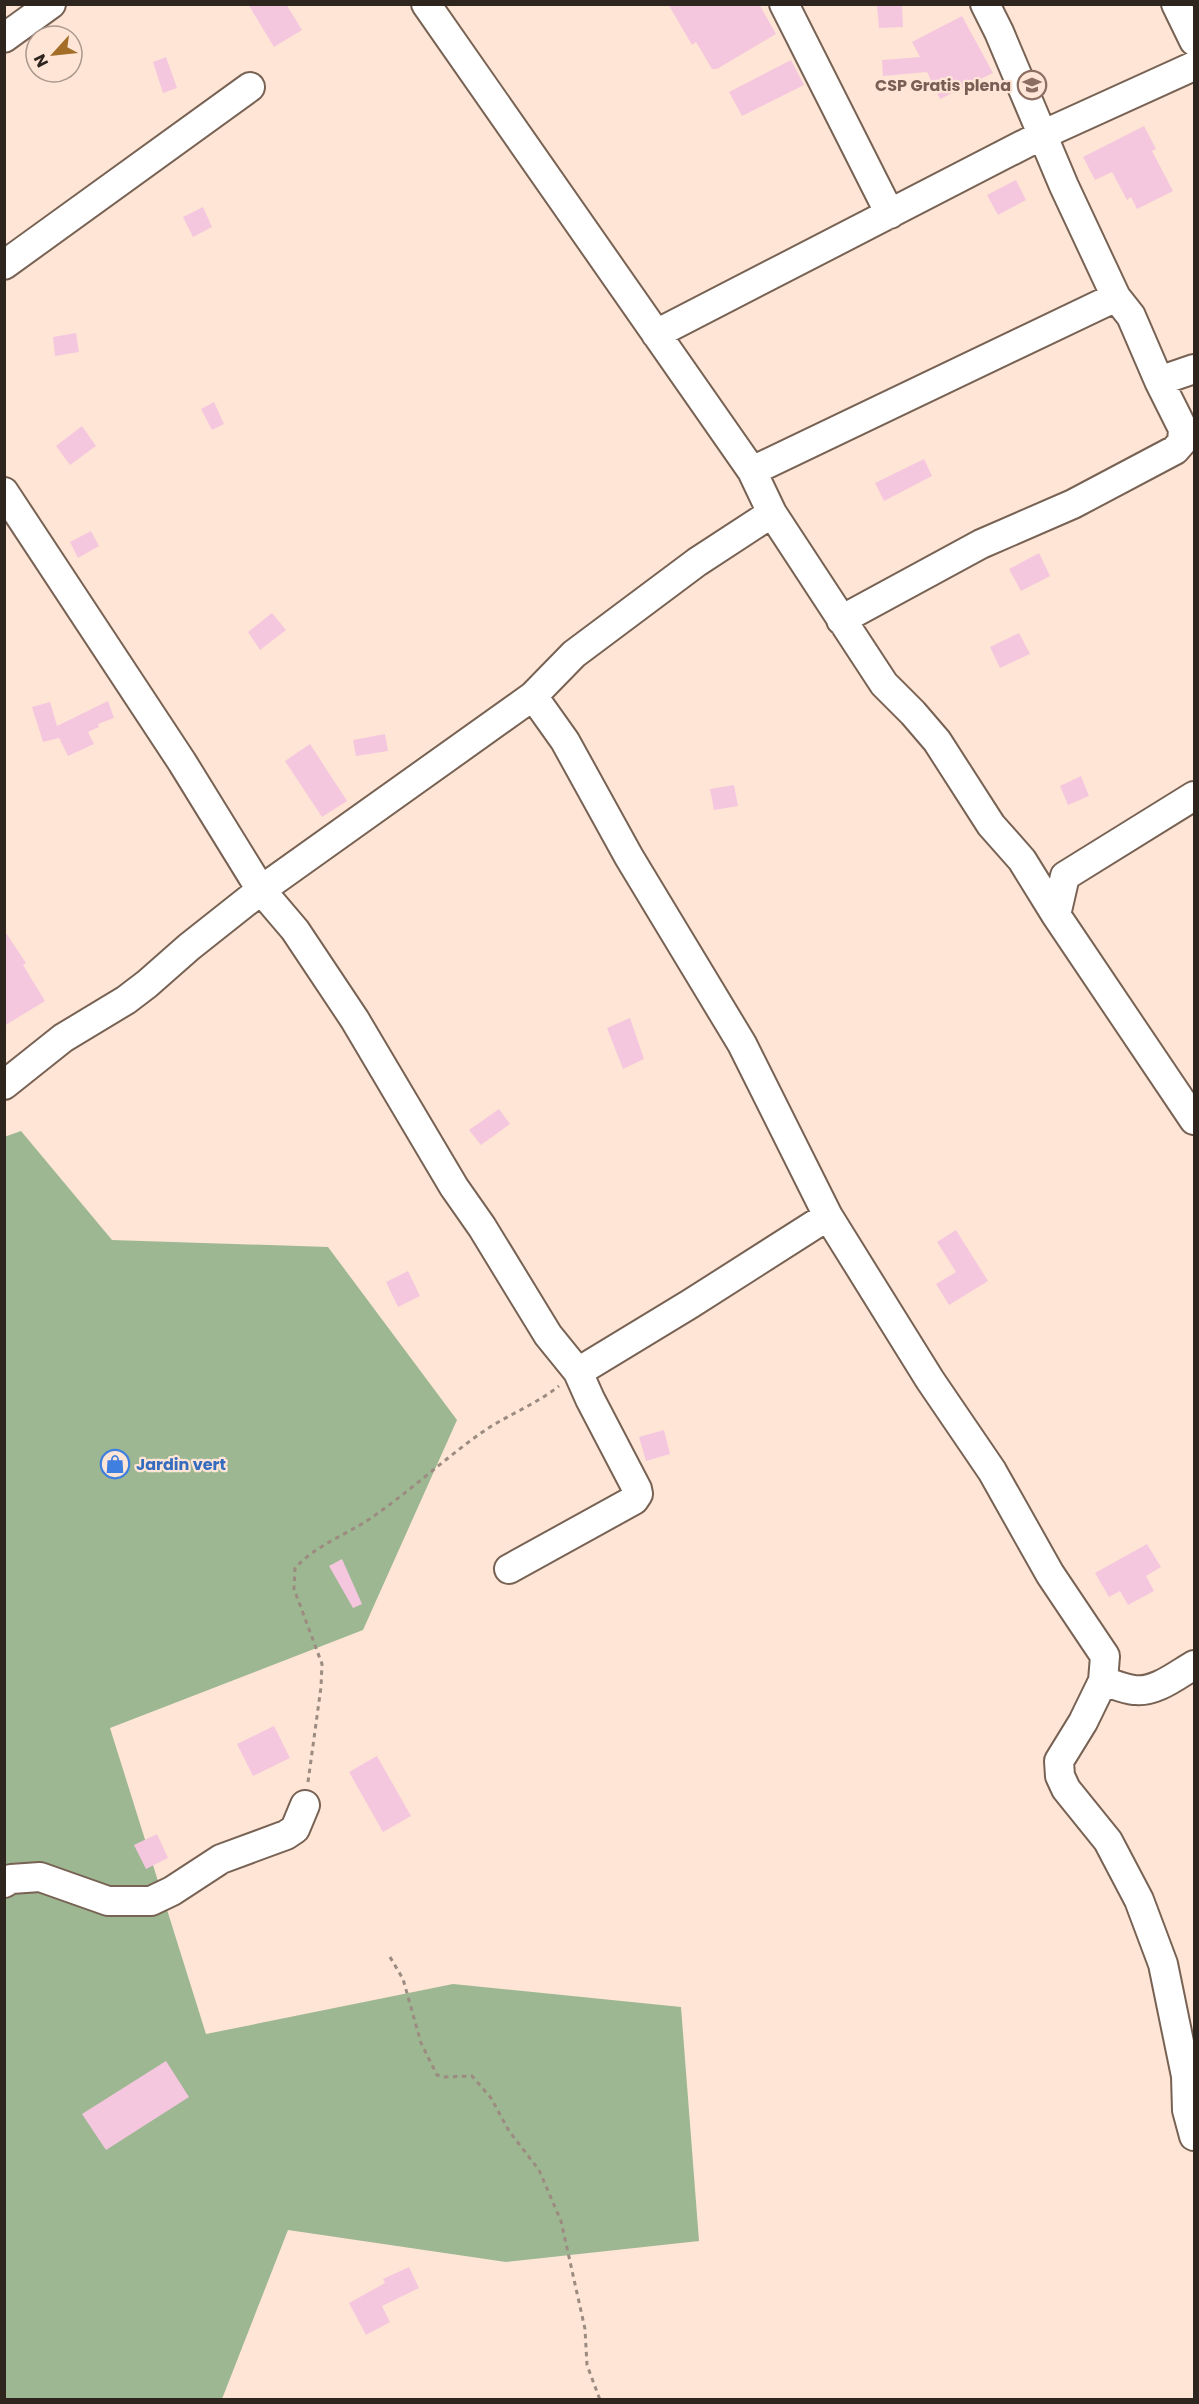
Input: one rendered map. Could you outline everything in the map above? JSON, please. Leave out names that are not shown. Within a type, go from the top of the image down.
[{"type":"street","points":[[4,38],[51,4]]},
{"type":"street","points":[[426,4],[752,471],[772,513],[884,684],[937,741],[990,825],[1022,860],[1056,915],[1194,1120]]},
{"type":"street","points":[[784,4],[890,214]]},
{"type":"street","points":[[841,620],[981,544],[1083,498],[1175,450],[1188,453],[1182,429],[1131,316],[1116,297],[985,4]]},
{"type":"street","points":[[1176,4],[1194,41]]},
{"type":"street","points":[[656,334],[1042,135],[1194,66]]},
{"type":"street","points":[[4,265],[250,87]]},
{"type":"street","points":[[752,471],[1116,297]]},
{"type":"street","points":[[1159,381],[1194,369]]},
{"type":"street","points":[[4,492],[182,762],[261,890],[295,930],[321,966],[454,1187],[482,1227],[548,1335],[578,1372],[638,1494],[634,1500],[509,1569]]},
{"type":"street","points":[[4,1085],[63,1038],[126,1000],[261,890],[533,696],[574,654],[697,562],[772,513]]},
{"type":"street","points":[[533,696],[565,741],[629,856],[742,1044],[828,1216],[930,1380],[992,1471],[1050,1574],[1105,1656],[1103,1680],[1083,1722],[1059,1761],[1060,1776],[1066,1790],[1108,1841],[1139,1900],[1163,1964],[1186,2076],[1187,2110],[1194,2136]]},
{"type":"street","points":[[1056,915],[1065,876],[1194,796]]},
{"type":"street","points":[[1022,860],[1065,876]]},
{"type":"street","points":[[578,1372],[828,1216]]},
{"type":"street","points":[[1103,1680],[1133,1690],[1143,1690],[1155,1687],[1194,1665]]},
{"type":"street","points":[[4,1883],[11,1879],[40,1878],[108,1901],[151,1901],[172,1891],[221,1859],[286,1835],[295,1829],[305,1805]]},
{"type":"path","points":[[305,1805],[322,1664],[294,1588],[295,1568],[308,1553],[344,1535],[372,1517],[483,1432],[521,1411],[578,1372]]},
{"type":"path","points":[[390,1957],[403,1979],[421,2043],[437,2075],[472,2076],[491,2098],[509,2131],[539,2169],[561,2221],[585,2329],[587,2365],[600,2400]]},
{"type":"green space","points":[[21,1131],[112,1240],[328,1247],[457,1420],[363,1630],[110,1728],[206,2034],[453,1984],[681,2007],[699,2241],[506,2262],[288,2230],[222,2399],[5,2400],[4,1137]]},
{"type":"building","points":[[248,4],[286,4],[302,30],[274,47]]},
{"type":"building","points":[[668,4],[759,4],[776,34],[717,69],[712,69],[696,42],[692,45]]},
{"type":"building","points":[[902,5],[903,27],[879,28],[877,6]]},
{"type":"building","points":[[962,16],[993,73],[940,99],[927,72],[883,76],[882,60],[920,57],[912,42]]},
{"type":"building","points":[[166,57],[177,88],[163,93],[153,62]]},
{"type":"building","points":[[791,60],[804,85],[742,116],[729,92]]},
{"type":"building","points":[[1144,126],[1156,149],[1152,151],[1173,191],[1137,209],[1131,197],[1127,200],[1112,172],[1095,180],[1083,157]]},
{"type":"building","points":[[1016,180],[1026,200],[998,215],[987,195]]},
{"type":"building","points":[[203,207],[212,227],[193,237],[183,217]]},
{"type":"building","points":[[76,333],[79,352],[55,356],[53,337]]},
{"type":"building","points":[[214,402],[224,424],[212,430],[201,409]]},
{"type":"building","points":[[82,426],[96,446],[70,465],[56,446]]},
{"type":"building","points":[[924,459],[932,476],[884,501],[875,483]]},
{"type":"building","points":[[91,531],[99,546],[78,558],[70,542]]},
{"type":"building","points":[[1039,553],[1050,576],[1021,591],[1009,569]]},
{"type":"building","points":[[272,613],[286,630],[260,650],[248,632]]},
{"type":"building","points":[[1019,633],[1030,654],[1000,668],[990,647]]},
{"type":"building","points":[[108,701],[114,718],[98,724],[99,727],[88,732],[94,744],[68,756],[59,738],[43,742],[32,707],[50,702],[57,726]]},
{"type":"building","points":[[385,734],[388,751],[356,756],[353,740]]},
{"type":"building","points":[[310,744],[347,801],[322,817],[285,761]]},
{"type":"building","points":[[1081,776],[1089,796],[1068,805],[1060,786]]},
{"type":"building","points":[[734,785],[738,806],[714,810],[710,789]]},
{"type":"building","points":[[4,930],[26,963],[23,965],[45,1001],[4,1026]]},
{"type":"building","points":[[630,1018],[644,1059],[623,1069],[607,1028]]},
{"type":"building","points":[[499,1109],[510,1124],[481,1145],[469,1130]]},
{"type":"building","points":[[956,1230],[988,1281],[949,1305],[936,1284],[956,1272],[937,1242]]},
{"type":"building","points":[[408,1271],[420,1296],[398,1307],[386,1282]]},
{"type":"building","points":[[664,1430],[670,1454],[646,1461],[639,1437]]},
{"type":"building","points":[[1147,1544],[1161,1567],[1146,1576],[1154,1591],[1128,1605],[1120,1591],[1109,1597],[1095,1573]]},
{"type":"building","points":[[342,1559],[362,1604],[353,1608],[329,1566]]},
{"type":"building","points":[[274,1726],[290,1758],[253,1776],[237,1744]]},
{"type":"building","points":[[377,1756],[411,1816],[383,1832],[349,1772]]},
{"type":"building","points":[[157,1834],[168,1858],[146,1869],[134,1845]]},
{"type":"building","points":[[166,2061],[189,2097],[106,2150],[82,2114]]},
{"type":"building","points":[[409,2267],[419,2288],[382,2306],[390,2322],[366,2335],[349,2303],[385,2283],[383,2279]]},
{"type":"place","name":"CSP Gratis plena","points":[[1032,85]]},
{"type":"place","name":"Jardin vert","points":[[115,1464]]}]
